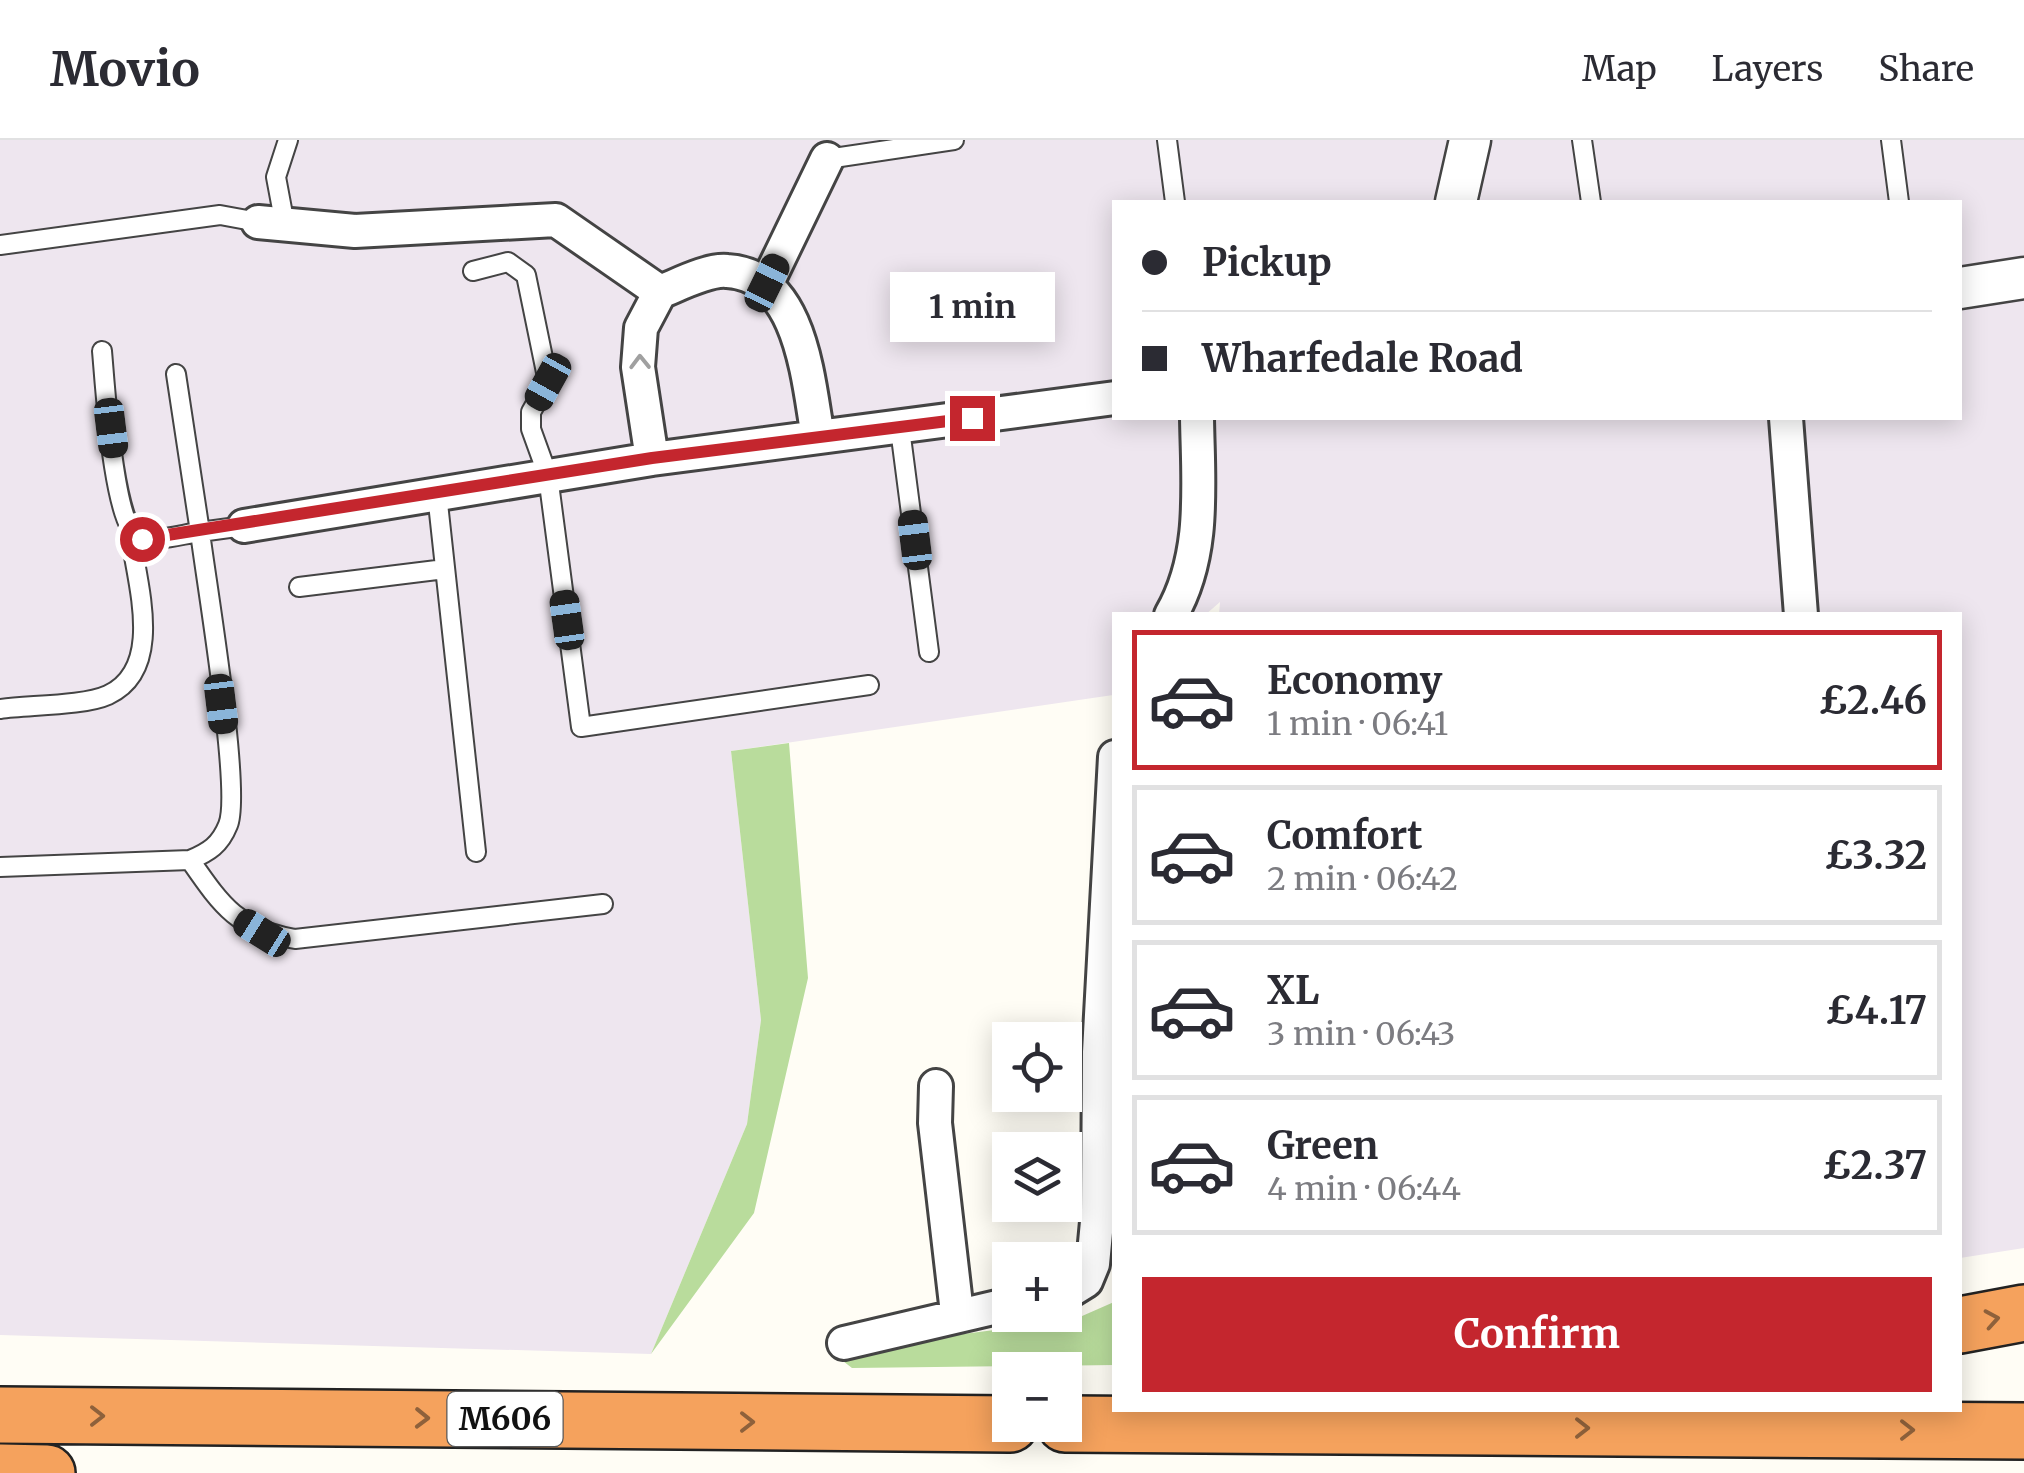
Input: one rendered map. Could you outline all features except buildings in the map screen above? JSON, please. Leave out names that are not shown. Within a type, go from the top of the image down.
[{"type":"highway","points":[[1962,1325],[2024,1313]]},
{"type":"highway","points":[[1142,1424],[1220,1412]]},
{"type":"highway","name":"M606","points":[[0,1415],[992,1424]]},
{"type":"highway","points":[[1082,1424],[2024,1432]]},
{"type":"highway","points":[[0,1472],[48,1473]]},
{"type":"street","points":[[1456,200],[1470,140]]},
{"type":"street","points":[[767,283],[827,146]]},
{"type":"street","points":[[272,224],[354,231],[556,220],[660,292]]},
{"type":"street","points":[[652,458],[638,367],[641,328],[660,292],[726,270],[767,283],[784,307],[803,356],[818,437]]},
{"type":"street","points":[[1962,288],[2024,278]]},
{"type":"street","points":[[244,526],[652,458],[900,429],[1112,398]]},
{"type":"street","points":[[1173,612],[1184,592],[1198,526],[1197,420]]},
{"type":"street","points":[[1786,420],[1802,612]]},
{"type":"street","points":[[1082,1283],[1093,1264],[1098,1211],[1100,1017],[1112,809]]},
{"type":"street","points":[[936,1086],[935,1123],[957,1313]]},
{"type":"street","points":[[844,1344],[992,1307]]},
{"type":"lane","points":[[0,244],[220,215],[272,224],[276,176],[288,140]]},
{"type":"lane","points":[[827,146],[954,140]]},
{"type":"lane","points":[[1167,140],[1175,200]]},
{"type":"lane","points":[[1582,140],[1591,200]]},
{"type":"lane","points":[[1891,140],[1899,200]]},
{"type":"lane","points":[[473,272],[508,262],[526,275],[548,382],[532,412],[531,429],[548,476],[581,727],[869,684]]},
{"type":"lane","points":[[0,709],[106,696],[134,676],[141,659],[142,628],[130,532],[120,505],[102,351]]},
{"type":"lane","points":[[0,867],[190,860],[215,849],[230,822],[230,773],[176,374]]},
{"type":"lane","points":[[900,429],[929,652]]},
{"type":"lane","points":[[437,494],[476,852]]},
{"type":"lane","points":[[130,532],[142,539],[244,526]]},
{"type":"lane","points":[[299,587],[445,569]]},
{"type":"lane","points":[[190,860],[225,910],[262,933],[295,939],[603,904]]},
{"type":"shaded area","points":[[0,140],[2024,140],[2024,1248],[1962,1258],[1962,612],[1219,612],[1220,602],[1208,612],[1112,612],[1112,695],[731,751],[761,1020],[747,1124],[651,1354],[0,1335]]},
{"type":"green space","points":[[789,743],[808,978],[754,1213],[651,1354],[747,1124],[761,1020],[731,751]]},
{"type":"green space","points":[[1112,1303],[1112,1365],[1082,1365],[1082,1352],[992,1352],[992,1366],[852,1368],[830,1351],[992,1330],[1082,1332],[1082,1316]]},
{"type":"route","points":[[142,539],[244,526],[652,458],[972,418]]}]
